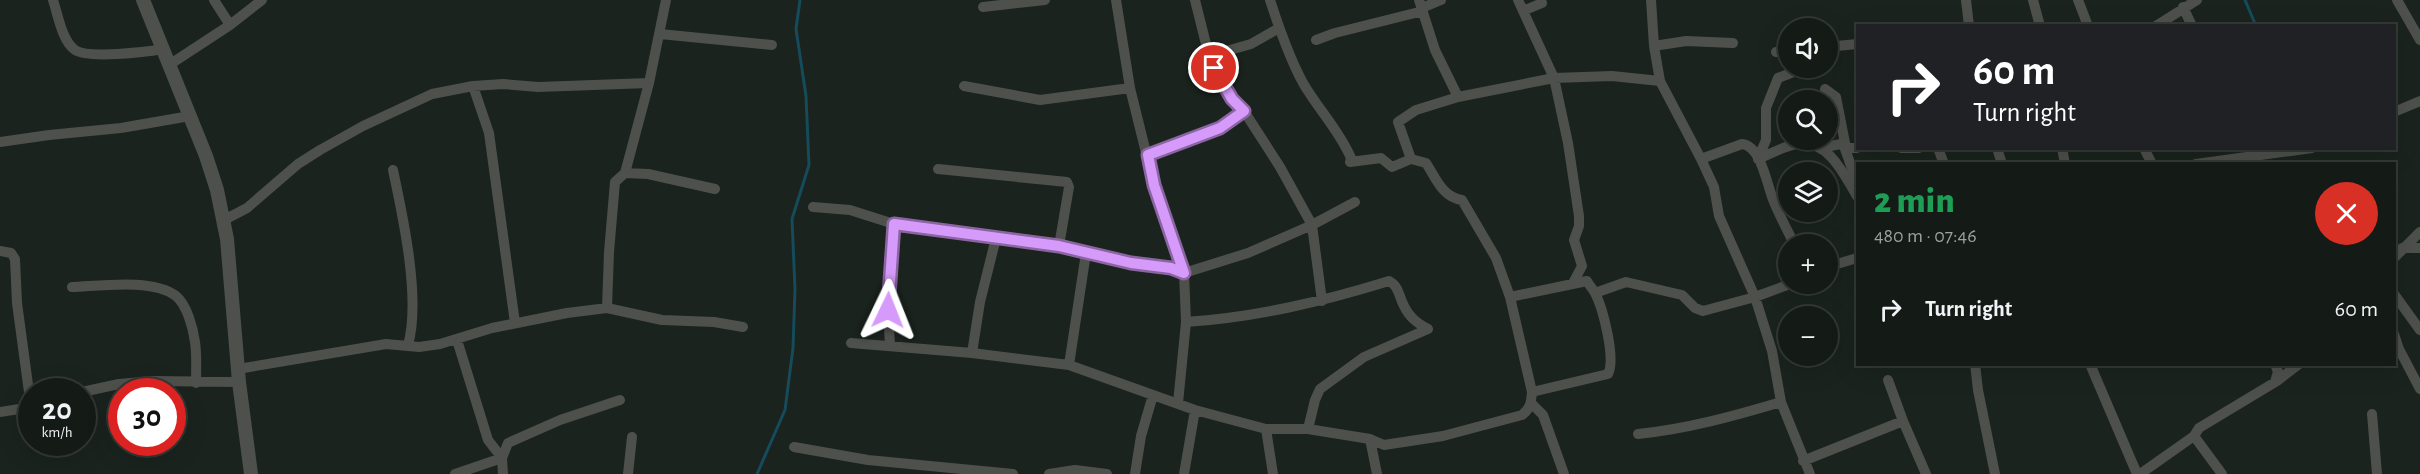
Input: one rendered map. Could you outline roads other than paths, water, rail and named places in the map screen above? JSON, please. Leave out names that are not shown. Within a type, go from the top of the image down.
[{"type":"street","points":[[53,0],[66,39],[74,50],[83,54],[124,54],[163,49]]},
{"type":"street","points":[[143,0],[214,179],[224,220],[251,474]]},
{"type":"street","points":[[214,0],[230,25]]},
{"type":"street","points":[[169,65],[230,25],[262,0]]},
{"type":"street","points":[[607,308],[615,182],[625,173],[649,82],[666,0]]},
{"type":"street","points":[[982,7],[1045,0]]},
{"type":"street","points":[[1116,0],[1130,88],[1154,185],[1184,273],[1186,322],[1178,403]]},
{"type":"street","points":[[1195,0],[1209,56],[1220,80],[1232,99],[1244,111],[1280,167],[1312,225],[1322,301]]},
{"type":"street","points":[[1270,0],[1279,28],[1303,83],[1343,139],[1352,158],[1350,162],[1381,158],[1392,167],[1411,159],[1426,163],[1445,193],[1452,199],[1462,200],[1496,258],[1510,297],[1531,397],[1543,415],[1564,474]]},
{"type":"street","points":[[1316,40],[1441,0]]},
{"type":"street","points":[[1518,0],[1554,78],[1578,199],[1579,226],[1574,240],[1581,266],[1573,283]]},
{"type":"street","points":[[1651,0],[1654,46],[1660,81],[1714,187],[1719,216],[1755,297],[1772,351],[1781,402],[1810,474]]},
{"type":"street","points":[[1966,0],[1969,24]]},
{"type":"street","points":[[2033,0],[2039,24]]},
{"type":"street","points":[[2078,0],[2087,24]]},
{"type":"street","points":[[2159,24],[2183,7],[2198,0]]},
{"type":"street","points":[[2397,0],[2420,40]]},
{"type":"street","points":[[1523,11],[1542,3]]},
{"type":"street","points":[[1422,6],[1435,50],[1458,97]]},
{"type":"street","points":[[2183,7],[2191,24]]},
{"type":"street","points":[[1209,56],[1251,44],[1279,28]]},
{"type":"street","points":[[660,34],[772,45]]},
{"type":"street","points":[[1654,46],[1686,41],[1733,43]]},
{"type":"street","points":[[1838,46],[1856,44]]},
{"type":"street","points":[[1411,159],[1398,122],[1416,111],[1458,97],[1554,78],[1612,76],[1660,81]]},
{"type":"street","points":[[1758,159],[1766,140],[1766,108],[1778,78]]},
{"type":"street","points":[[224,220],[247,208],[298,164],[363,126],[432,94],[473,86],[503,84],[538,87],[649,82]]},
{"type":"street","points":[[473,86],[489,133],[516,323]]},
{"type":"street","points":[[964,86],[1040,99],[1130,88]]},
{"type":"street","points":[[1825,89],[1836,98],[1852,148],[1856,176]]},
{"type":"street","points":[[2396,111],[2420,101]]},
{"type":"street","points":[[1148,155],[1220,128],[1244,111]]},
{"type":"street","points":[[0,142],[121,128],[190,116]]},
{"type":"street","points":[[1701,159],[1742,144],[1753,149],[1762,165],[1773,202],[1789,234]]},
{"type":"street","points":[[1758,159],[1782,150]]},
{"type":"street","points":[[1823,150],[1832,157],[1856,194]]},
{"type":"street","points":[[2210,162],[2298,150]]},
{"type":"street","points":[[938,169],[1067,182],[1069,187],[1059,246]]},
{"type":"street","points":[[393,170],[404,221],[413,312],[408,345]]},
{"type":"street","points":[[625,173],[648,174],[715,189]]},
{"type":"street","points":[[813,207],[850,210],[894,224],[1059,246],[1131,263],[1171,268],[1184,273],[1248,253],[1312,225],[1355,202]]},
{"type":"street","points":[[890,345],[888,310],[894,224]]},
{"type":"street","points":[[2396,256],[2420,232]]},
{"type":"street","points":[[972,353],[980,302],[995,242],[999,239]]},
{"type":"street","points":[[2402,248],[2420,248]]},
{"type":"street","points":[[0,251],[11,253],[15,259],[17,303],[27,378]]},
{"type":"street","points":[[1069,365],[1086,253]]},
{"type":"street","points":[[1838,264],[1856,258]]},
{"type":"street","points":[[1186,322],[1265,312],[1322,301],[1389,281],[1396,286],[1404,307],[1416,322],[1428,330],[1364,357],[1320,389],[1308,429]]},
{"type":"street","points":[[1510,297],[1587,281],[1595,293],[1608,334],[1611,369],[1608,374],[1531,397]]},
{"type":"street","points":[[1595,293],[1626,282],[1682,295],[1695,308],[1703,311],[1778,288]]},
{"type":"street","points":[[72,287],[125,285],[153,287],[177,296],[184,305],[195,340],[196,383]]},
{"type":"street","points":[[2396,297],[2420,330]]},
{"type":"street","points":[[96,389],[153,381],[196,383],[349,349],[386,344],[419,347],[457,340],[492,328],[516,323],[607,308],[662,320],[714,322],[743,327]]},
{"type":"street","points":[[457,340],[488,440],[502,458]]},
{"type":"street","points":[[2396,340],[2420,389]]},
{"type":"street","points":[[851,343],[972,353],[1069,365],[1195,410],[1266,429],[1308,429],[1370,439],[1384,445],[1443,436],[1522,415],[1528,411],[1531,397]]},
{"type":"street","points":[[1976,366],[1978,390],[1995,474]]},
{"type":"street","points":[[2091,366],[2139,474],[2194,436],[2199,428],[2275,382],[2296,366]]},
{"type":"street","points":[[2275,382],[2278,372],[2276,366]]},
{"type":"street","points":[[1888,380],[1926,474]]},
{"type":"street","points":[[1135,474],[1140,436],[1153,394]]},
{"type":"street","points":[[488,440],[508,443],[560,420],[621,400]]},
{"type":"street","points":[[1638,434],[1681,428],[1731,417],[1781,402]]},
{"type":"street","points":[[0,412],[18,409]]},
{"type":"street","points":[[1184,474],[1195,410]]},
{"type":"street","points":[[2372,414],[2378,474]]},
{"type":"street","points":[[1803,461],[1903,421]]},
{"type":"street","points":[[1266,429],[1273,474]]},
{"type":"street","points":[[2194,436],[2222,474]]},
{"type":"street","points":[[628,474],[632,437]]},
{"type":"street","points":[[1370,439],[1377,474]]},
{"type":"street","points":[[503,474],[502,458],[508,443]]},
{"type":"street","points":[[794,447],[868,460],[1013,474]]},
{"type":"street","points":[[455,474],[502,458]]},
{"type":"street","points":[[1056,474],[1075,470],[1107,474]]},
{"type":"waterway","points":[[757,474],[785,410],[793,348],[795,289],[792,219],[809,165],[806,96],[796,29],[800,0]]},
{"type":"waterway","points":[[2245,0],[2255,24]]}]
